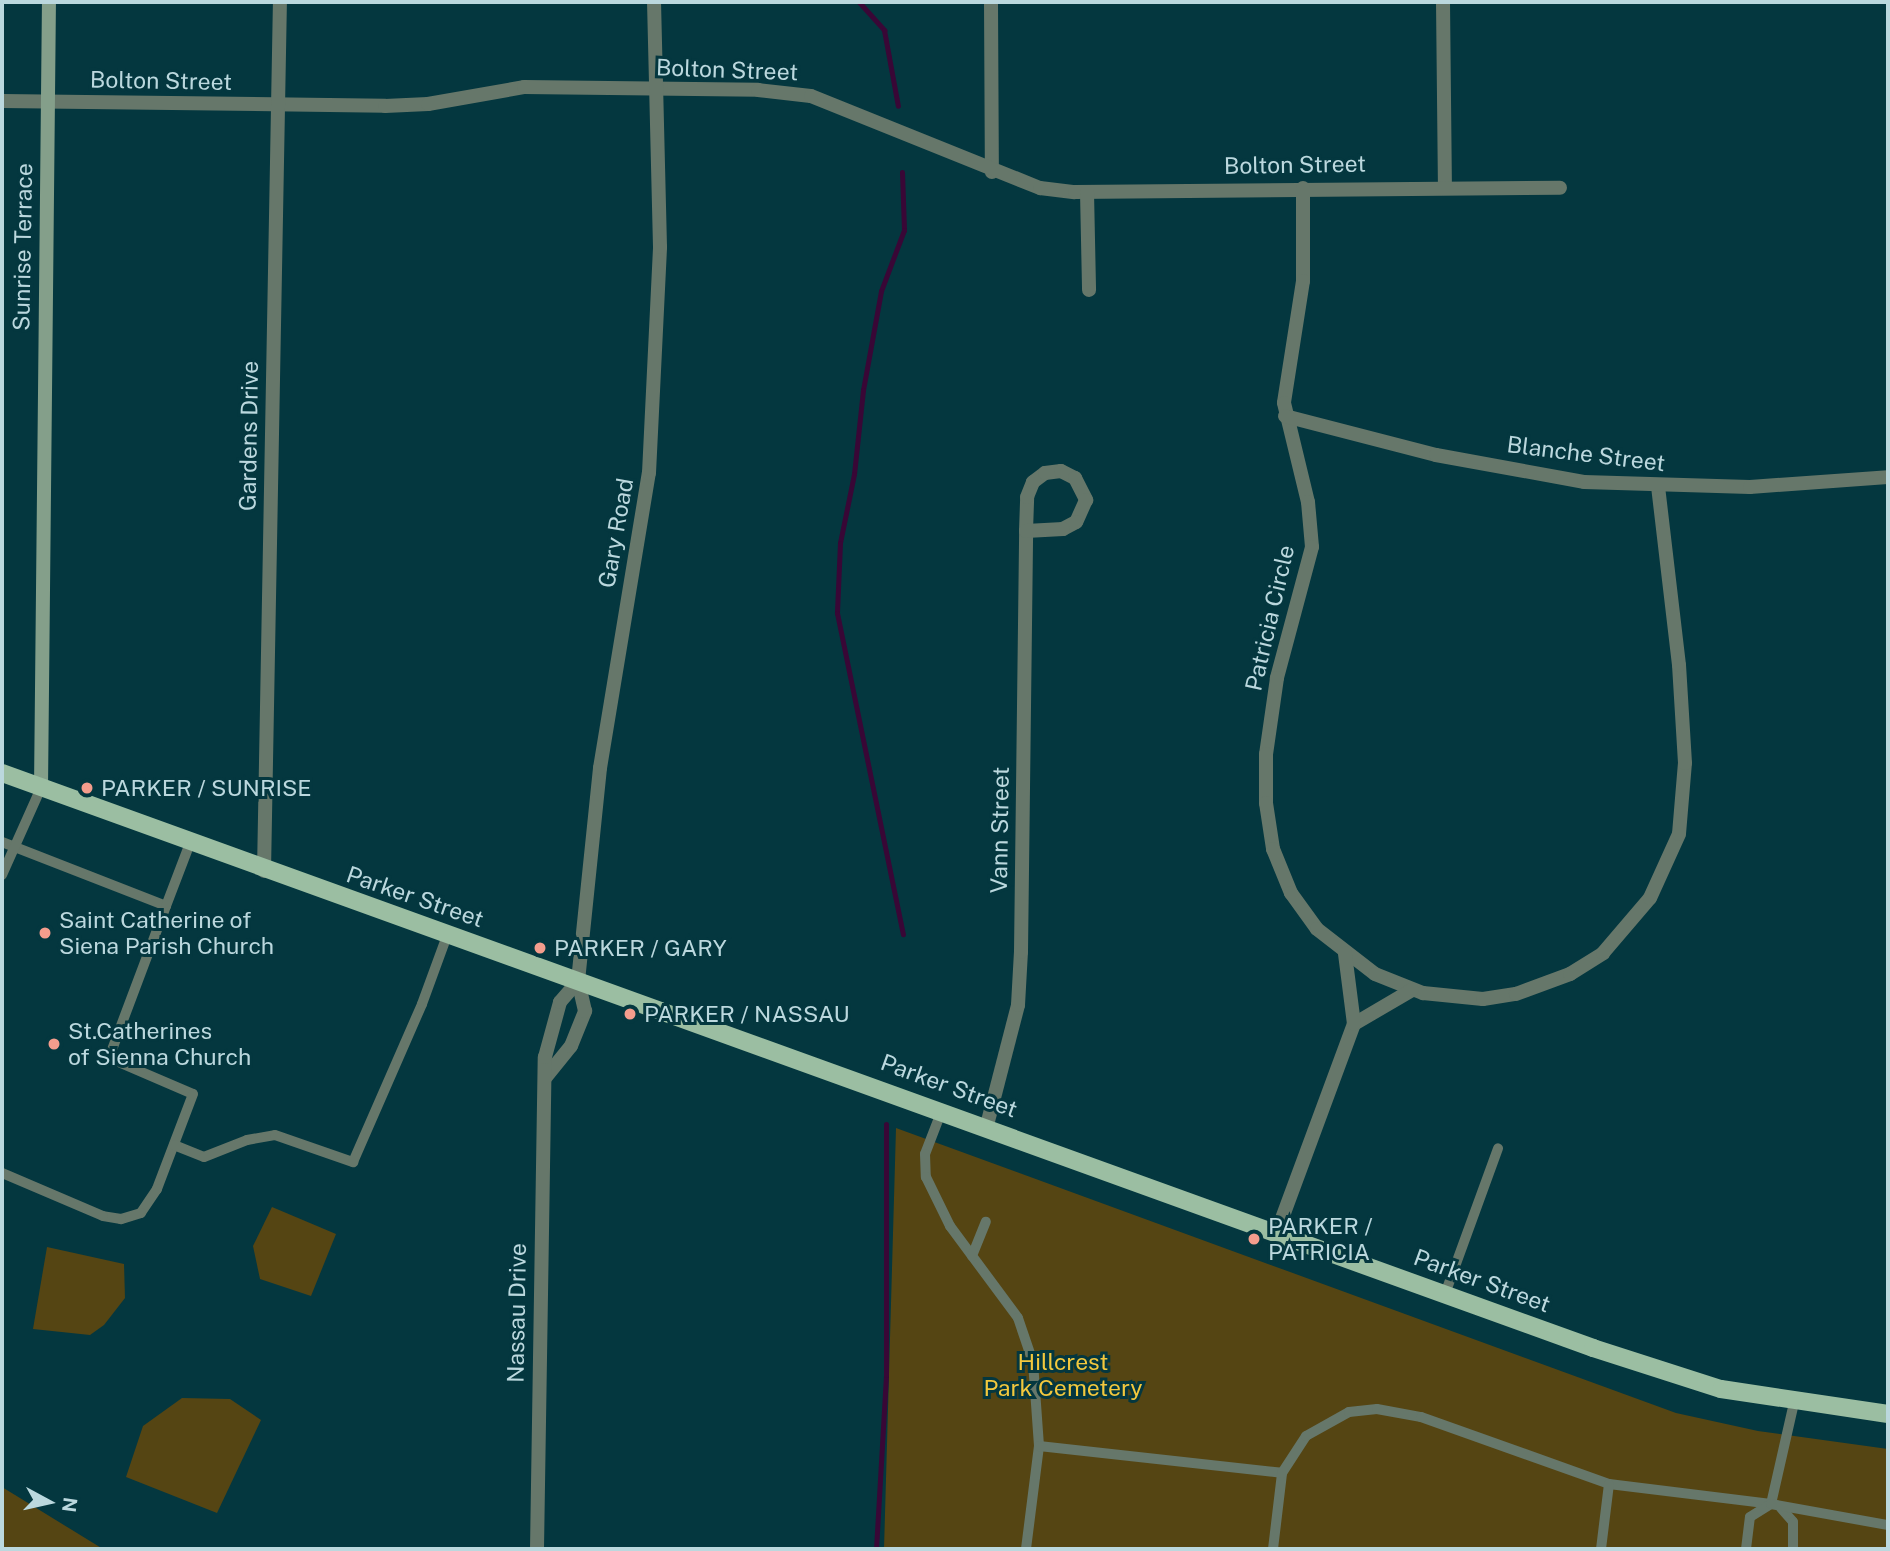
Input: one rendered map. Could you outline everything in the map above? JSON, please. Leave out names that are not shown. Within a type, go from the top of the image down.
[{"type":"main road","name":"Parker Street","points":[[2,773],[264,871],[448,933],[987,1125],[1445,1294],[1672,1374],[1794,1403],[1888,1415]]},
{"type":"street","name":"Sunrise Terrace","points":[[41,788],[49,2]]},
{"type":"street","name":"Gardens Drive","points":[[264,871],[280,2]]},
{"type":"street","name":"Gary Road","points":[[578,981],[600,768],[649,473],[656,395],[660,247],[654,2]]},
{"type":"street","points":[[991,2],[992,172]]},
{"type":"street","points":[[1443,2],[1445,186]]},
{"type":"street","name":"Bolton Street","points":[[2,101],[277,106],[428,104],[524,87],[758,90],[811,96],[992,172],[1040,188],[1087,192],[1445,186],[1560,188]]},
{"type":"street","name":"Patricia Circle","points":[[1303,188],[1303,281],[1285,416],[1308,502],[1312,547],[1277,678],[1266,754],[1266,803],[1273,849],[1291,893],[1317,929],[1345,954],[1412,990],[1483,999],[1516,994],[1570,974],[1603,953],[1629,926],[1667,867],[1679,834],[1685,764],[1679,665],[1658,487]]},
{"type":"street","points":[[1087,192],[1089,290]]},
{"type":"street","name":"Blanche Street","points":[[1285,416],[1484,465],[1584,482],[1658,487],[1749,487],[1888,477]]},
{"type":"street","name":"Vann Street","points":[[987,1125],[1018,1005],[1026,531],[1027,497],[1036,478],[1056,471],[1075,478],[1086,500],[1076,522],[1063,529],[1026,531]]},
{"type":"street","points":[[1277,1232],[1354,1024],[1345,954]]},
{"type":"street","points":[[545,1078],[571,1046],[585,1011],[578,981]]},
{"type":"street","name":"Nassau Drive","points":[[537,1549],[545,1078],[550,1035],[560,1002],[578,981]]},
{"type":"street","points":[[1354,1024],[1412,990]]},
{"type":"lane","points":[[2,875],[41,788]]},
{"type":"lane","points":[[2,842],[166,906]]},
{"type":"lane","points":[[2,1173],[103,1216],[121,1219],[141,1213],[157,1189],[193,1094],[109,1058],[190,843]]},
{"type":"lane","points":[[174,1145],[204,1157],[247,1140],[275,1135],[353,1162],[448,933]]},
{"type":"lane","points":[[942,1110],[925,1154],[926,1177],[950,1226],[1018,1318],[1027,1339],[1039,1404],[1039,1446],[1026,1549]]},
{"type":"lane","points":[[1445,1294],[1498,1149]]},
{"type":"lane","points":[[972,1256],[986,1222]]},
{"type":"lane","points":[[1746,1549],[1750,1517],[1770,1504],[1794,1403]]},
{"type":"lane","points":[[1273,1549],[1282,1473],[1319,1426],[1349,1412],[1377,1409],[1421,1417],[1609,1485],[1770,1504],[1888,1525]]},
{"type":"lane","points":[[1039,1446],[1282,1473]]},
{"type":"lane","points":[[1601,1549],[1609,1485]]},
{"type":"lane","points":[[1770,1504],[1783,1509],[1793,1522],[1793,1549]]},
{"type":"green space","name":"Hillcrest Park Cemetery","points":[[896,1128],[1676,1413],[1758,1431],[1888,1449],[1888,1549],[884,1549]]},
{"type":"green space","points":[[272,1207],[336,1234],[311,1296],[260,1279],[253,1246]]},
{"type":"green space","points":[[47,1247],[124,1264],[125,1298],[104,1325],[90,1335],[33,1329]]},
{"type":"green space","points":[[182,1398],[230,1399],[261,1420],[217,1513],[126,1477],[143,1426]]},
{"type":"green space","points":[[2,1487],[103,1549],[2,1549]]},
{"type":"waterway","points":[[859,2],[884,30],[898,106]]},
{"type":"waterway","points":[[902,172],[904,230],[881,291],[863,390],[854,474],[840,543],[837,613],[903,934]]},
{"type":"waterway","points":[[876,1549],[886,1375],[886,1124]]},
{"type":"place","name":"PARKER / SUNRISE","points":[[87,788]]},
{"type":"place","name":"Saint Catherine of Siena Parish Church","points":[[45,933]]},
{"type":"place","name":"PARKER / GARY","points":[[540,948]]},
{"type":"place","name":"PARKER / NASSAU","points":[[630,1014]]},
{"type":"place","name":"St.Catherines of Sienna Church","points":[[54,1044]]},
{"type":"place","name":"PARKER / PATRICIA","points":[[1254,1239]]}]
